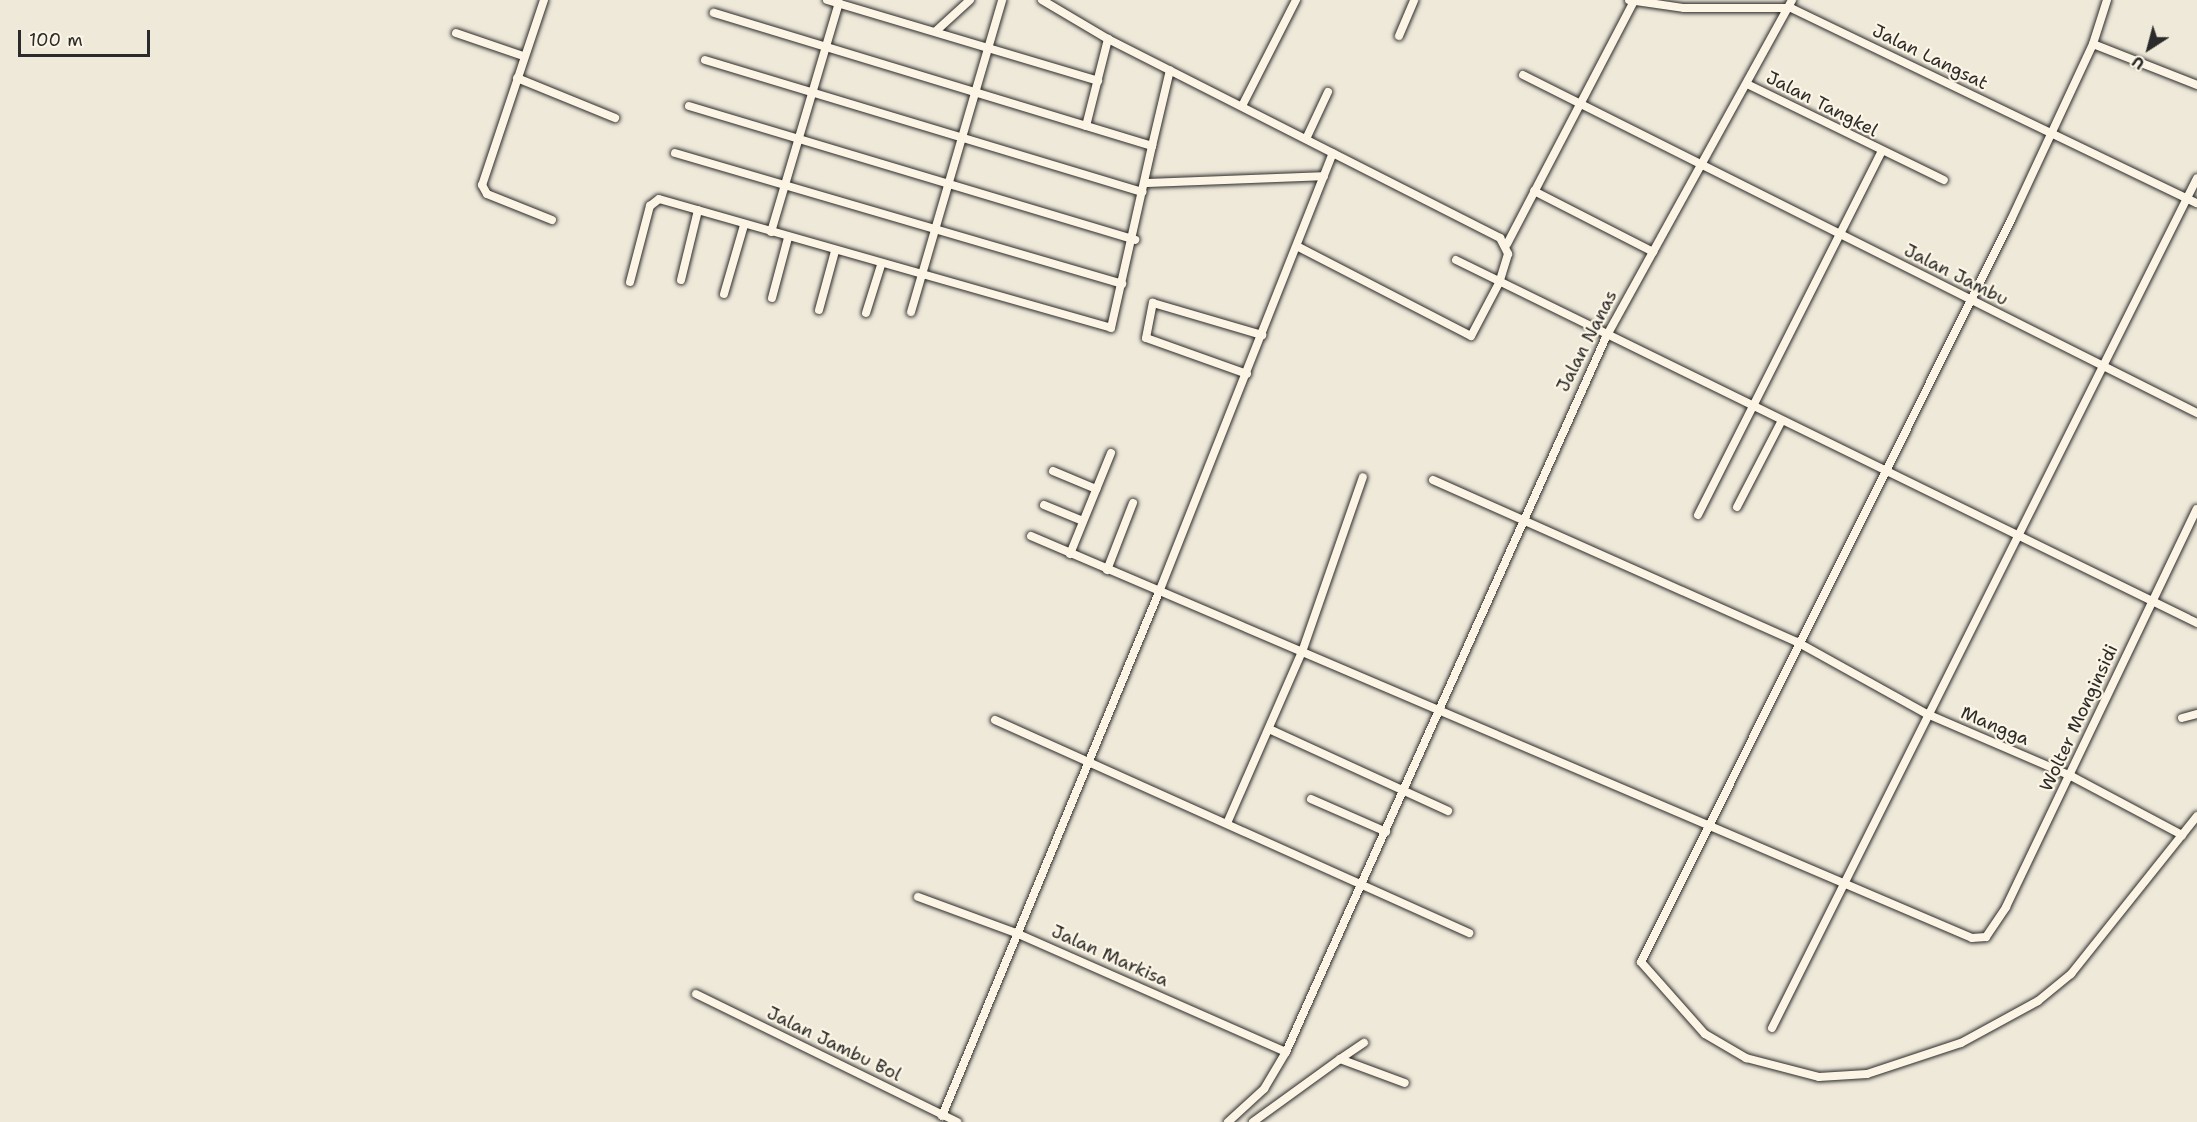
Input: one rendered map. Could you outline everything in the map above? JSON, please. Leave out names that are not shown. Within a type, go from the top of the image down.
[{"type":"street","points":[[544,0],[523,56],[482,189],[552,220]]},
{"type":"street","points":[[827,0],[1098,81]]},
{"type":"street","points":[[936,31],[970,0]]},
{"type":"street","points":[[910,312],[1002,0]]},
{"type":"street","points":[[1042,0],[1108,39],[1507,244]]},
{"type":"street","points":[[1242,106],[1296,0]]},
{"type":"street","points":[[1399,36],[1414,0]]},
{"type":"street","points":[[2107,0],[2093,44],[2051,133],[1886,473],[1797,642],[1641,962],[1705,1034],[1746,1058],[1819,1077],[1868,1074],[1961,1043],[2038,1001],[2071,974],[2197,816]]},
{"type":"street","points":[[1297,246],[1471,336],[1500,283],[1507,244],[1631,1]]},
{"type":"street","name":"Jalan Langsat","points":[[1631,1],[1684,8],[1791,4],[2197,203]]},
{"type":"street","points":[[771,232],[839,3]]},
{"type":"street","name":"Jalan Nanas","points":[[1228,1122],[1264,1089],[1286,1052],[1439,712],[1521,519],[1606,337],[1791,4]]},
{"type":"street","points":[[714,14],[825,50],[1152,146]]},
{"type":"street","points":[[456,33],[523,56]]},
{"type":"street","points":[[1086,126],[1108,39]]},
{"type":"street","points":[[2093,44],[2197,86]]},
{"type":"street","points":[[705,60],[960,139],[1144,188],[1324,176]]},
{"type":"street","points":[[630,282],[654,200],[698,210],[920,277],[1109,329],[1135,240],[1152,146],[1170,70]]},
{"type":"street","name":"Jalan Jambu","points":[[1523,75],[1700,167],[1838,232],[1969,301],[2197,413]]},
{"type":"street","points":[[517,78],[615,118]]},
{"type":"street","name":"Jalan Tangkel","points":[[1747,84],[1881,153],[1944,180]]},
{"type":"street","points":[[1306,140],[1328,92]]},
{"type":"street","points":[[689,106],[1135,240]]},
{"type":"street","points":[[675,153],[1122,284]]},
{"type":"street","points":[[942,1116],[1159,592],[1333,153]]},
{"type":"street","points":[[1698,515],[1838,232],[1881,153]]},
{"type":"street","points":[[1772,1028],[2017,534],[2104,369],[2197,178]]},
{"type":"street","points":[[1534,191],[1653,252]]},
{"type":"street","points":[[681,280],[698,210]]},
{"type":"street","points":[[724,294],[744,225]]},
{"type":"street","points":[[772,298],[788,238]]},
{"type":"street","points":[[819,310],[835,251]]},
{"type":"street","points":[[1456,260],[1606,337],[2197,623]]},
{"type":"street","points":[[866,313],[881,265]]},
{"type":"street","points":[[1247,374],[1146,338],[1144,330],[1153,303],[1262,335]]},
{"type":"street","points":[[1737,507],[1781,422]]},
{"type":"street","points":[[1070,554],[1111,453]]},
{"type":"street","points":[[1053,471],[1096,489]]},
{"type":"street","points":[[1228,821],[1302,652],[1363,477]]},
{"type":"street","name":"Mangga","points":[[1433,480],[1797,642],[1928,714],[2071,776],[2182,835]]},
{"type":"street","points":[[1107,570],[1132,503]]},
{"type":"street","points":[[1044,505],[1083,521]]},
{"type":"street","name":"Wolter Monginsidi","points":[[1843,883],[1972,938],[1986,937],[2071,776],[2150,602],[2197,509]]},
{"type":"street","points":[[1031,536],[1843,883]]},
{"type":"street","points":[[2182,717],[2197,714]]},
{"type":"street","points":[[995,720],[1228,821],[1469,933]]},
{"type":"street","points":[[1269,729],[1403,793],[1448,811]]},
{"type":"street","points":[[1311,799],[1386,832]]},
{"type":"street","name":"Jalan Markisa","points":[[918,897],[1016,933],[1286,1052]]},
{"type":"street","name":"Jalan Jambu Bol","points":[[696,994],[957,1122]]},
{"type":"street","points":[[1252,1122],[1364,1043]]},
{"type":"street","points":[[1340,1059],[1405,1083]]}]
